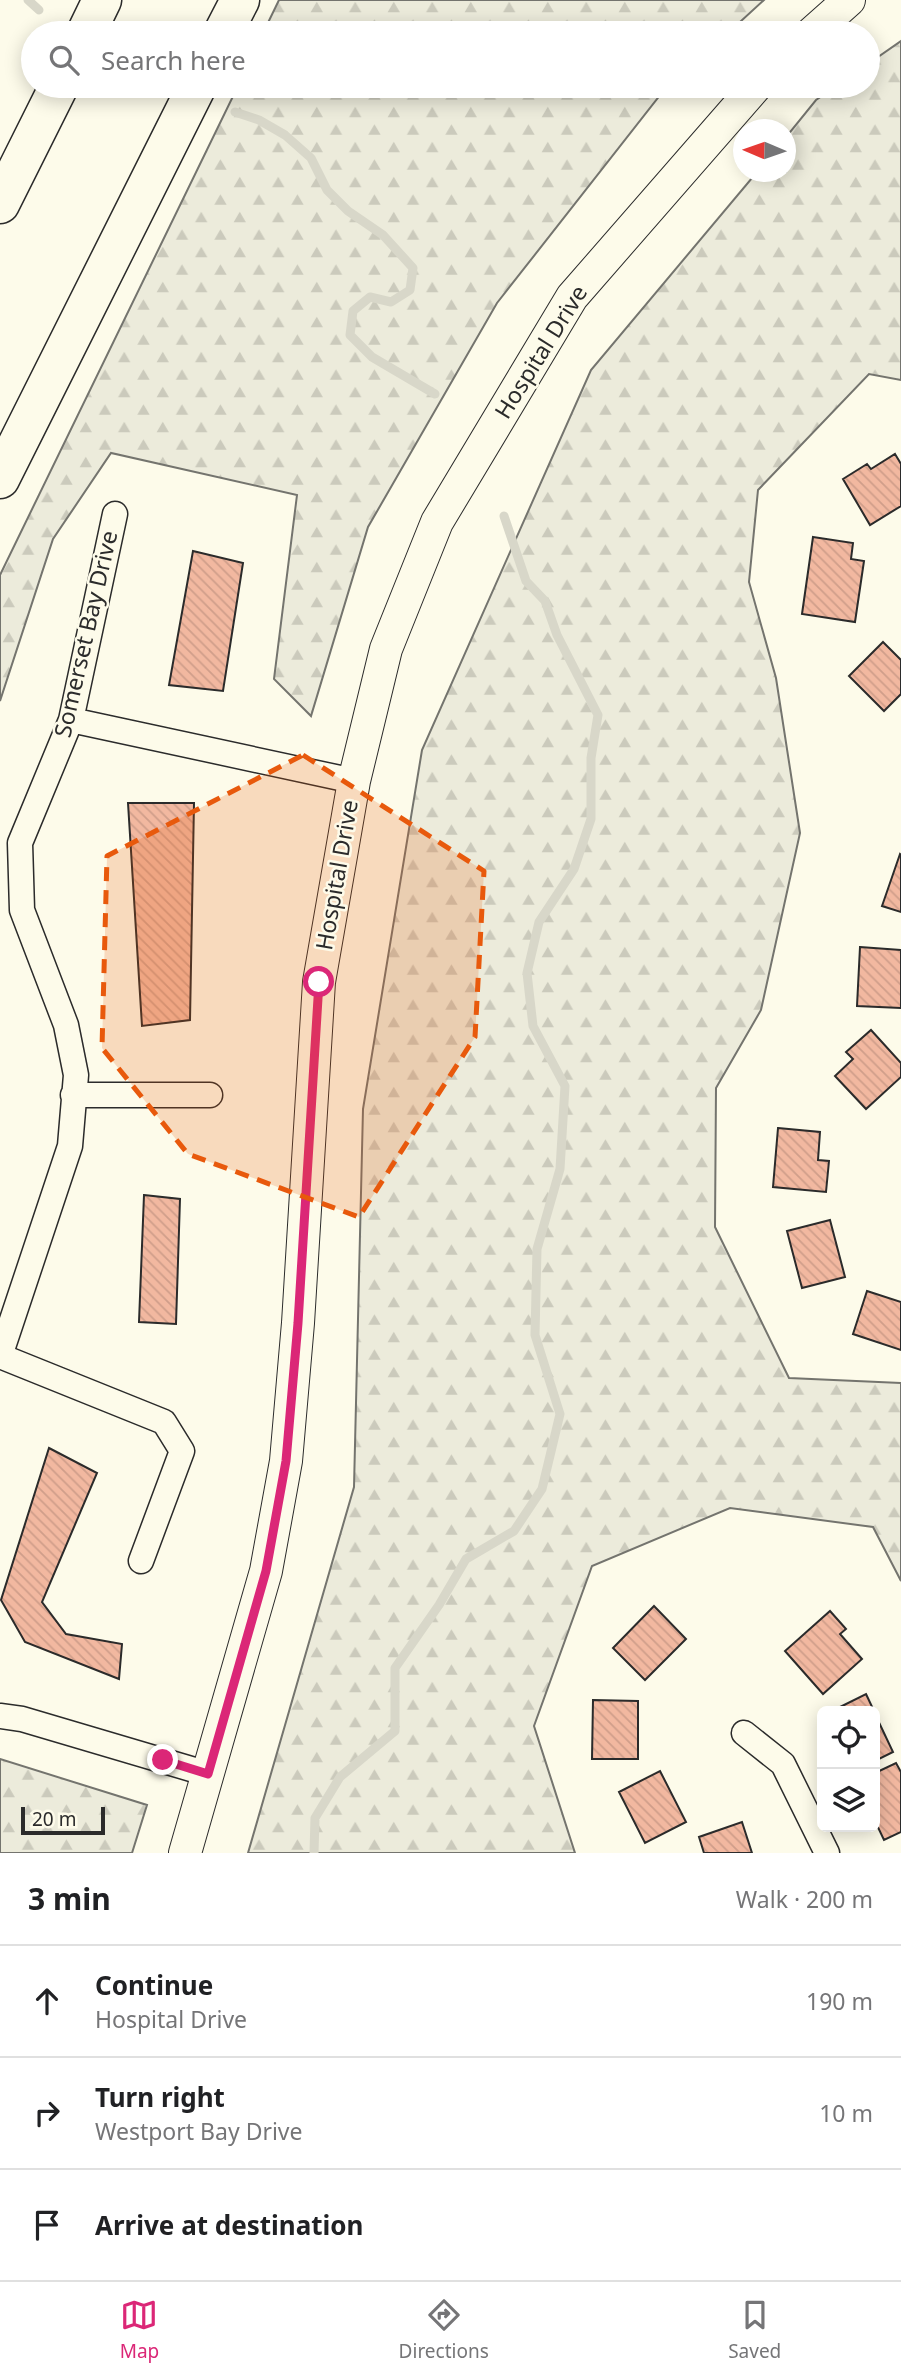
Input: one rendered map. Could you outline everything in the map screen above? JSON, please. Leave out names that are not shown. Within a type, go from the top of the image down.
[{"type":"highway","points":[[92,21],[102,0]]},
{"type":"highway","points":[[229,21],[240,0]]},
{"type":"highway","points":[[0,204],[53,98]]},
{"type":"highway","points":[[0,479],[191,98]]},
{"type":"street","points":[[825,21],[849,0]]},
{"type":"street","name":"Hospital Drive","points":[[185,1853],[266,1571],[286,1461],[298,1323],[319,982],[354,781],[386,649],[437,522],[572,297],[746,98]]},
{"type":"street","name":"Somerset Bay Drive","points":[[0,1356],[70,1146],[76,1075],[66,1025],[22,910],[20,843],[71,720],[115,514]]},
{"type":"street","points":[[71,720],[354,781]]},
{"type":"street","points":[[73,1095],[210,1095]]},
{"type":"street","points":[[0,1356],[164,1422],[182,1451],[141,1561]]},
{"type":"street","points":[[0,1716],[22,1719],[208,1774]]},
{"type":"street","points":[[744,1733],[783,1764],[827,1853]]},
{"type":"highlighted area","points":[[303,755],[484,871],[475,1037],[359,1217],[188,1154],[102,1048],[107,856]]},
{"type":"green space","points":[[279,0],[764,0],[741,21],[269,21]]},
{"type":"green space","points":[[901,41],[901,380],[869,374],[758,490],[749,582],[776,678],[800,833],[761,1010],[716,1088],[715,1227],[789,1378],[901,1383],[901,1581],[873,1527],[730,1508],[592,1566],[534,1726],[575,1853],[248,1853],[354,1487],[363,1109],[422,750],[591,370],[749,182],[796,182],[796,125],[816,100],[880,98],[880,56]]},
{"type":"green space","points":[[232,98],[658,98],[497,303],[368,527],[311,716],[274,679],[297,495],[111,453],[53,539],[0,701],[0,575]]},
{"type":"green space","points":[[0,1759],[147,1805],[132,1853],[0,1853]]},
{"type":"building","points":[[895,454],[901,464],[901,506],[870,525],[843,479],[867,464],[871,469]]},
{"type":"building","points":[[813,537],[853,543],[851,559],[864,561],[855,622],[802,614]]},
{"type":"building","points":[[193,551],[243,563],[223,691],[169,685]]},
{"type":"building","points":[[883,642],[901,660],[901,694],[884,711],[849,676]]},
{"type":"building","points":[[128,803],[194,803],[190,1020],[142,1026]]},
{"type":"building","points":[[901,855],[901,912],[882,906]]},
{"type":"building","points":[[860,947],[901,950],[901,1008],[857,1006]]},
{"type":"building","points":[[871,1030],[901,1063],[901,1077],[866,1109],[835,1076],[853,1059],[846,1052]]},
{"type":"building","points":[[778,1128],[820,1132],[818,1160],[829,1161],[826,1192],[773,1187]]},
{"type":"building","points":[[144,1195],[180,1199],[176,1324],[139,1322]]},
{"type":"building","points":[[830,1220],[845,1277],[802,1288],[787,1231]]},
{"type":"building","points":[[867,1291],[901,1302],[901,1350],[853,1334]]},
{"type":"building","points":[[49,1448],[97,1473],[42,1602],[66,1634],[122,1644],[119,1679],[25,1642],[1,1600]]},
{"type":"building","points":[[654,1606],[686,1639],[645,1680],[613,1648]]},
{"type":"building","points":[[830,1611],[846,1629],[840,1634],[862,1659],[823,1694],[785,1651]]},
{"type":"building","points":[[866,1694],[872,1706],[842,1706]]},
{"type":"building","points":[[593,1700],[638,1701],[638,1759],[592,1759]]},
{"type":"building","points":[[880,1725],[893,1752],[880,1758]]},
{"type":"building","points":[[896,1763],[901,1772],[901,1832],[884,1840],[880,1832],[880,1771]]},
{"type":"building","points":[[660,1771],[686,1822],[645,1843],[619,1792]]},
{"type":"building","points":[[742,1822],[752,1853],[704,1853],[699,1837]]},
{"type":"waterway","points":[[28,0],[39,10]]},
{"type":"waterway","points":[[235,112],[259,120],[285,135],[311,158],[327,190],[348,211],[383,235],[413,268],[410,290],[391,302],[370,297],[353,311],[350,335],[372,357],[435,394]]},
{"type":"waterway","points":[[314,1853],[315,1818],[340,1777],[395,1731],[395,1668],[439,1605],[466,1559],[514,1531],[542,1489],[560,1414],[535,1335],[537,1249],[560,1169],[565,1086],[533,1026],[527,973],[539,922],[574,869],[591,819],[591,758],[598,715],[557,635],[545,601],[526,581],[504,516]]},
{"type":"route","points":[[163,1760],[208,1774],[266,1571],[286,1461],[298,1323],[319,982]]}]
